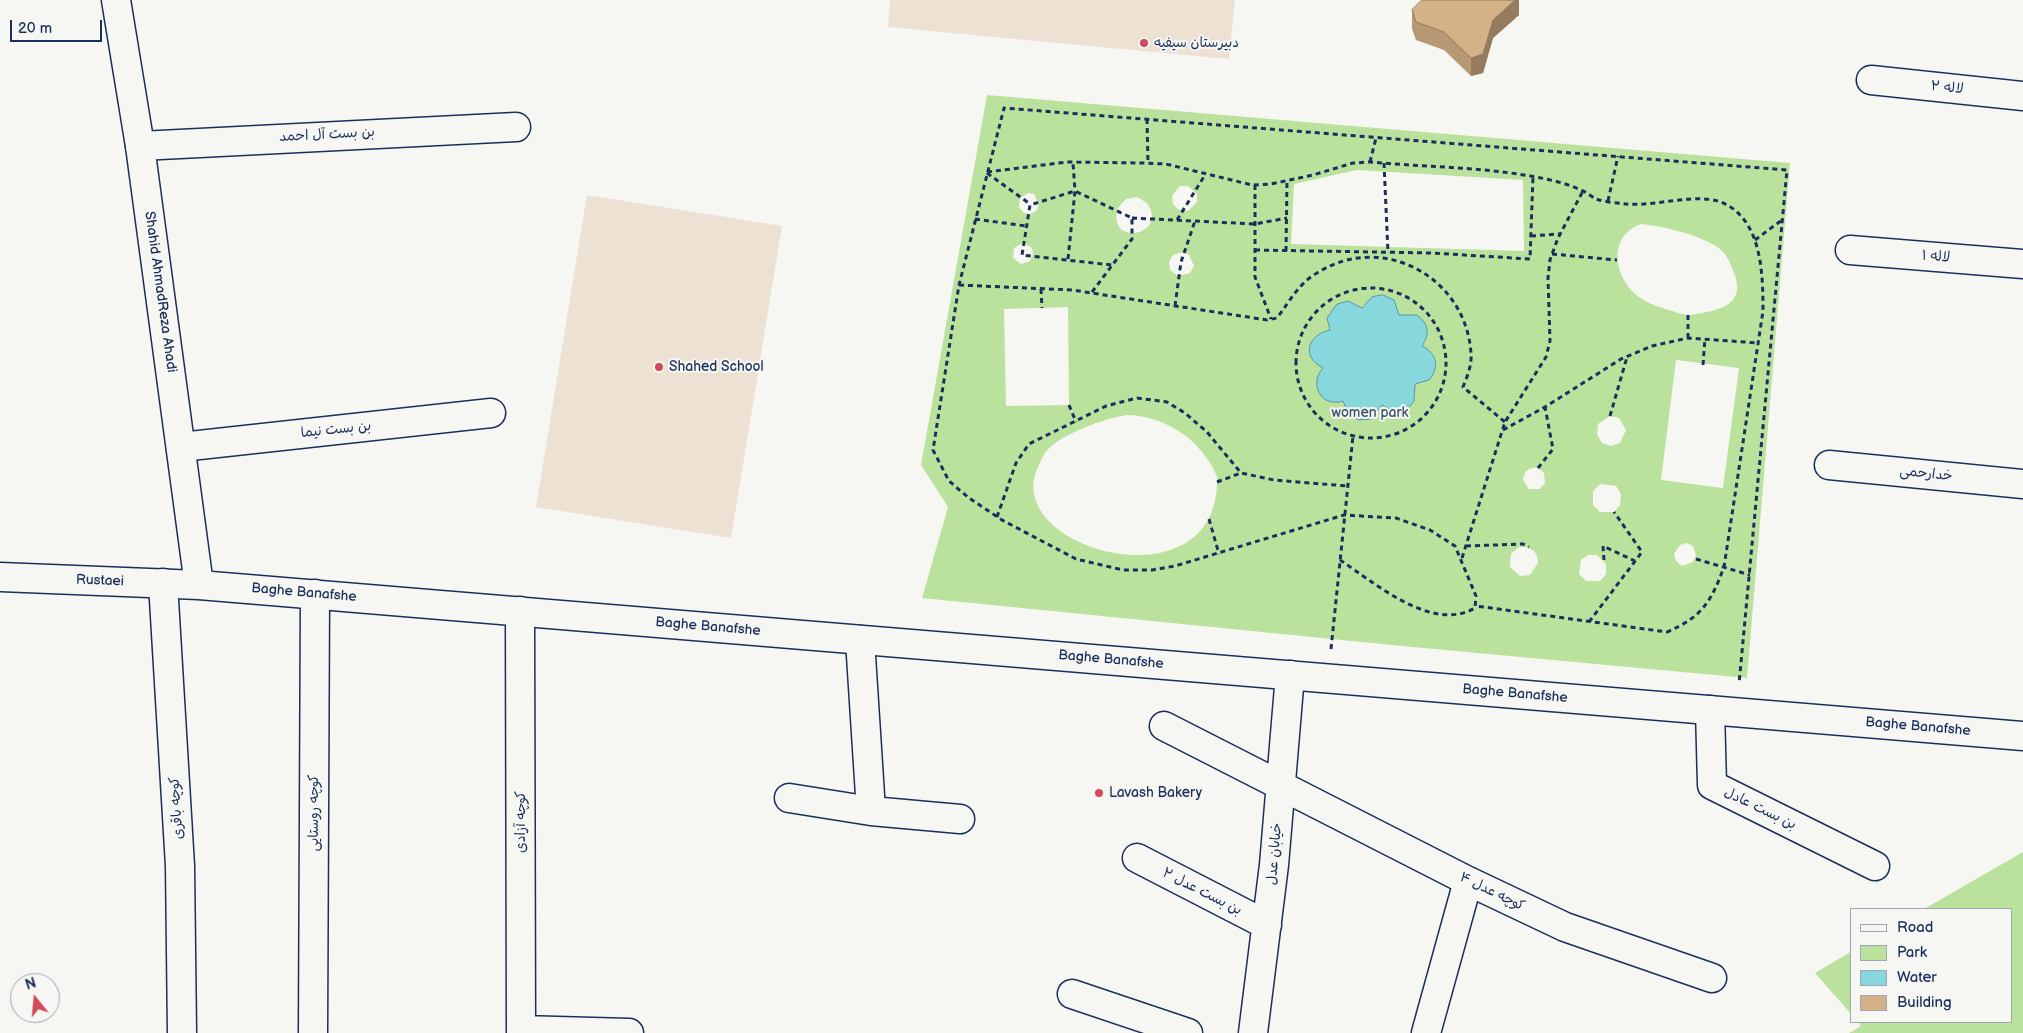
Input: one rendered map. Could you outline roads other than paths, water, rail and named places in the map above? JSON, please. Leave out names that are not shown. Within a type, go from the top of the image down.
[{"type":"street","name":"Shahid AhmadReza Ahadi","points":[[116,0],[140,146],[200,585]]},
{"type":"street","name":"لاله ۲","points":[[1871,80],[2023,96]]},
{"type":"street","name":"بن بست آل احمد","points":[[140,146],[516,127]]},
{"type":"street","name":"لاله ۱","points":[[1850,250],[2023,264]]},
{"type":"street","name":"بن بست نیما","points":[[181,446],[491,413]]},
{"type":"street","name":"خدارحمی","points":[[1829,465],[2023,484]]},
{"type":"street","name":"Rustaei","points":[[0,577],[200,585]]},
{"type":"street","name":"کوچه باقری","points":[[162,584],[180,866],[182,1033]]},
{"type":"street","name":"Baghe Banafshe","points":[[200,585],[2023,736]]},
{"type":"street","name":"کوچه روستایی","points":[[313,1033],[315,594]]},
{"type":"street","name":"کوچه آزادی","points":[[520,611],[521,1032]]},
{"type":"street","points":[[860,640],[871,812]]},
{"type":"street","name":"خیابان عدل","points":[[1253,1033],[1274,865],[1290,675]]},
{"type":"street","name":"بن بست عادل","points":[[1723,711],[1712,785],[1875,866]]},
{"type":"street","name":"کوچه عدل ۴","points":[[1164,726],[1468,881],[1565,927],[1712,978]]},
{"type":"street","points":[[790,798],[871,812],[960,819]]},
{"type":"street","name":"بن بست عدل ۲","points":[[1137,858],[1267,925]]},
{"type":"street","points":[[1426,1033],[1468,881]]},
{"type":"street","points":[[1072,994],[1188,1033]]},
{"type":"street","points":[[521,1032],[629,1033]]},
{"type":"water","points":[[1383,295],[1394,300],[1399,315],[1417,315],[1421,318],[1427,329],[1422,346],[1434,356],[1436,365],[1429,380],[1415,384],[1414,401],[1407,408],[1395,411],[1382,405],[1371,419],[1359,420],[1349,415],[1343,401],[1329,401],[1320,394],[1317,388],[1317,381],[1323,368],[1316,363],[1309,352],[1312,341],[1316,336],[1330,330],[1327,318],[1337,304],[1348,301],[1362,308],[1372,297]]},
{"type":"place","name":"دبیرستان سیفیه","points":[[1144,43]]},
{"type":"place","name":"Shahed School","points":[[659,367]]},
{"type":"place","name":"Lavash Bakery","points":[[1099,793]]},
{"type":"park label","name":"women park","points":[[1370,413]]}]
